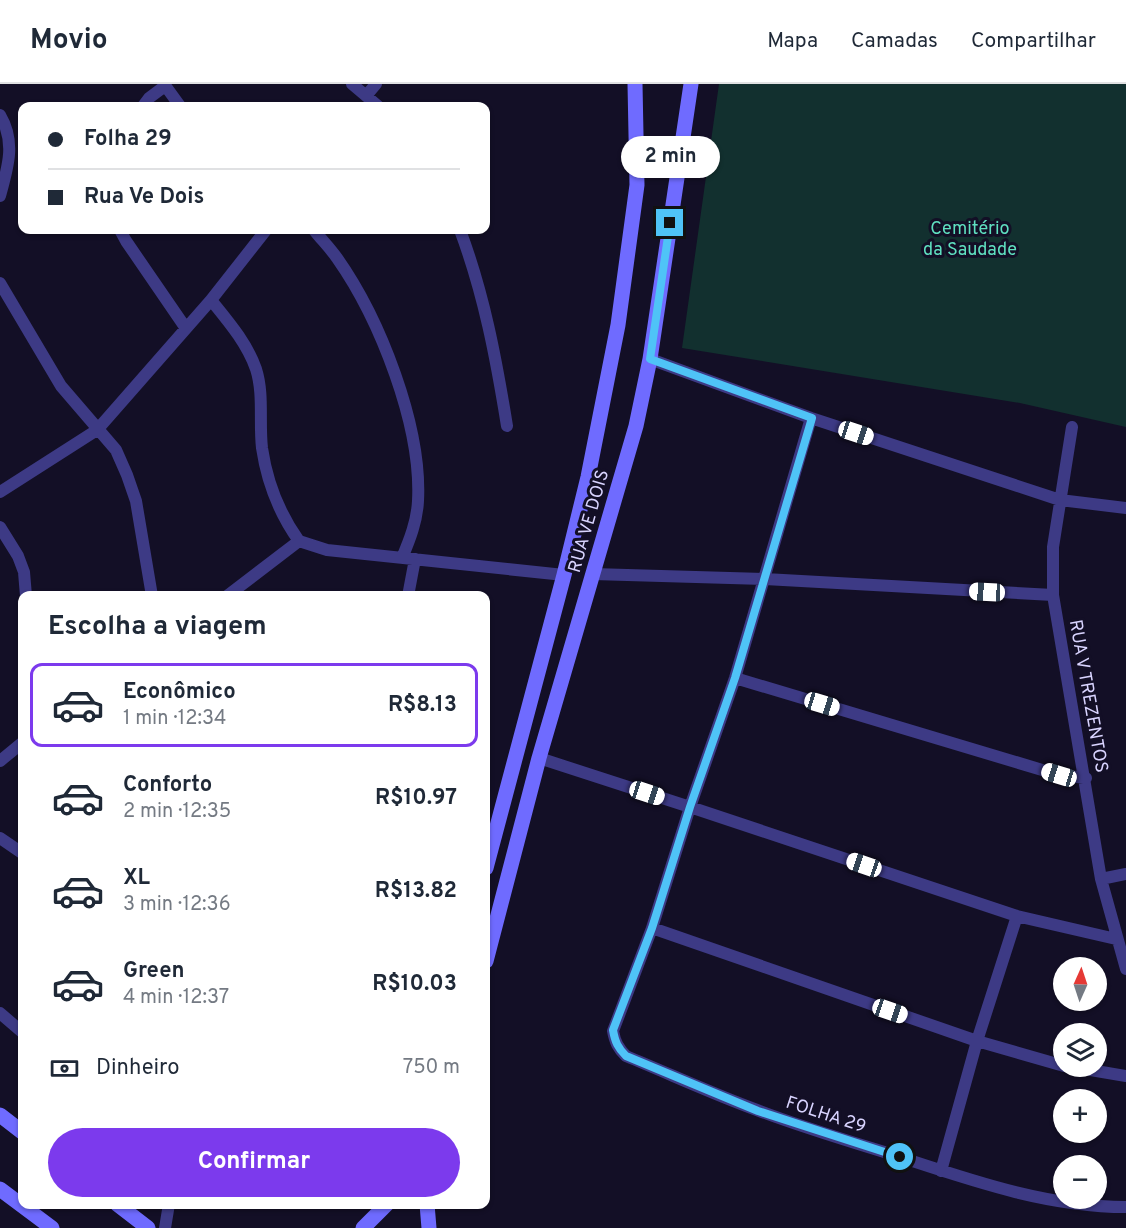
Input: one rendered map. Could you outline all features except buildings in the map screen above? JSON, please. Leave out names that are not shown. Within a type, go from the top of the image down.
[{"type":"main road","name":"RUA VE DOIS","points":[[490,853],[588,477],[618,325],[637,185],[635,84]]},
{"type":"main road","name":"RUA VE DOIS","points":[[490,946],[539,758],[636,426],[650,359],[690,85]]},
{"type":"main road","points":[[0,1115],[18,1129]]},
{"type":"main road","points":[[0,1189],[18,1202]]},
{"type":"main road","points":[[27,1209],[52,1228]]},
{"type":"main road","points":[[123,1209],[148,1228]]},
{"type":"main road","points":[[363,1228],[382,1209]]},
{"type":"main road","points":[[427,1209],[429,1228]]},
{"type":"street","points":[[352,84],[373,102]]},
{"type":"street","points":[[366,96],[376,84]]},
{"type":"street","points":[[146,102],[165,85],[177,102]]},
{"type":"street","points":[[0,115],[7,127],[11,145],[8,168],[0,196]]},
{"type":"street","points":[[122,234],[185,327]]},
{"type":"street","points":[[0,492],[97,430],[211,300],[263,234]]},
{"type":"street","points":[[317,234],[337,257],[365,304],[383,343],[408,415],[417,466],[418,502],[408,558],[408,591]]},
{"type":"street","points":[[462,234],[475,270],[491,331],[507,426]]},
{"type":"street","points":[[0,283],[61,386],[116,450],[136,501],[151,591]]},
{"type":"street","points":[[211,300],[246,346],[256,370],[260,390],[262,447],[269,481],[285,521],[299,541],[327,550],[564,575]]},
{"type":"street","points":[[650,359],[812,418],[1060,500],[1126,508]]},
{"type":"street","points":[[812,418],[735,678],[690,807],[652,928],[977,1041],[1053,1063]]},
{"type":"street","name":"RUA V TREZENTOS","points":[[1072,427],[1053,547],[1053,596],[1086,778],[1101,879],[1126,969]]},
{"type":"street","points":[[0,527],[18,556],[24,572],[26,591]]},
{"type":"street","points":[[234,591],[299,541]]},
{"type":"street","points":[[593,574],[765,579],[1053,596]]},
{"type":"street","points":[[735,678],[1059,775],[1086,778]]},
{"type":"street","points":[[0,761],[18,746]]},
{"type":"street","points":[[539,758],[1017,916],[1116,939]]},
{"type":"street","points":[[0,838],[18,850]]},
{"type":"street","points":[[1101,879],[1126,874]]},
{"type":"street","points":[[941,1171],[977,1041],[1017,916]]},
{"type":"street","name":"FOLHA 29","points":[[652,928],[613,1030],[619,1049],[626,1056],[758,1111],[941,1171],[1054,1201],[1095,1207],[1126,1207]]},
{"type":"street","points":[[0,1013],[18,1029]]},
{"type":"street","points":[[1107,1074],[1126,1077]]},
{"type":"street","points":[[165,1228],[168,1209]]},
{"type":"green space","name":"Cemitério da Saudade","points":[[719,84],[1126,84],[1126,427],[1020,403],[682,348]]},
{"type":"route","points":[[670,223],[650,359],[812,418],[735,678],[690,807],[652,928],[613,1030],[615,1042],[626,1056],[758,1111],[900,1157]]}]
